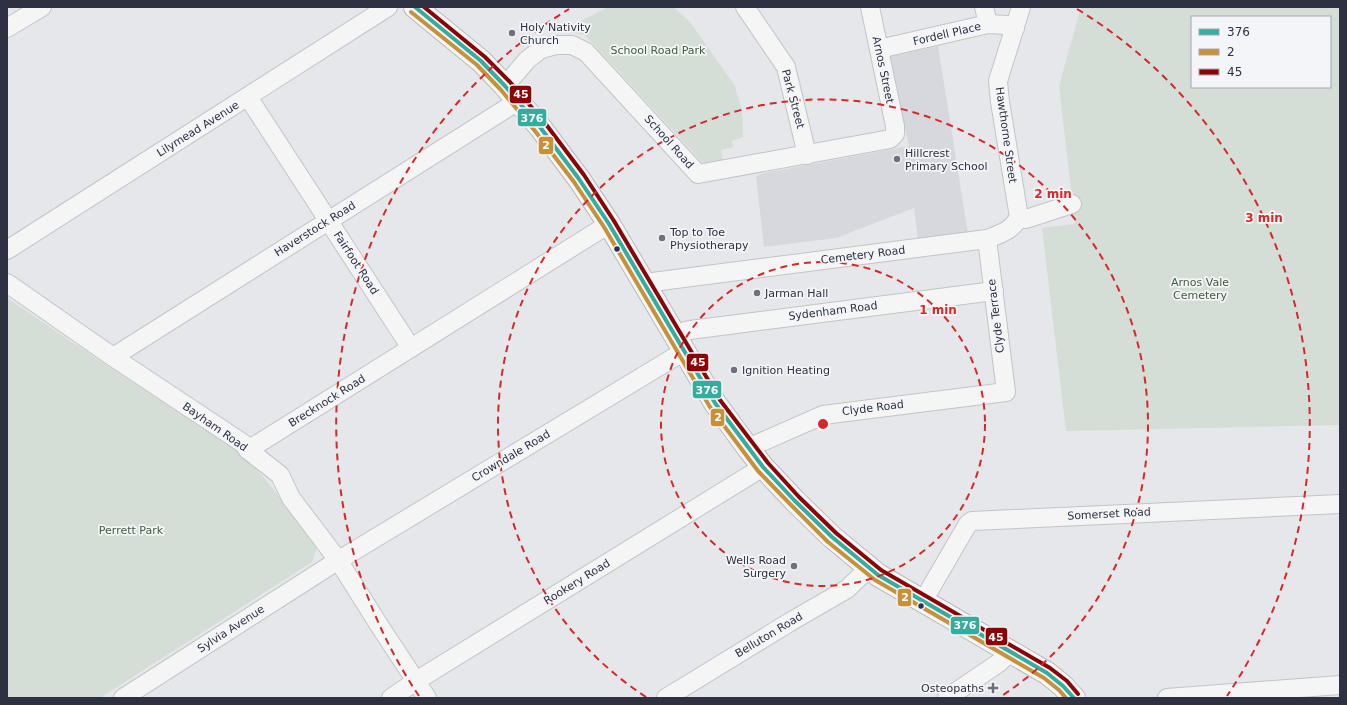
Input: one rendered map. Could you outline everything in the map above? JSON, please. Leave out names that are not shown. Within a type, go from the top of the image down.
[{"type":"highway","points":[[414,7],[481,61],[512,93],[540,127],[609,224],[645,283],[678,343],[715,403],[763,467],[795,501],[832,537],[878,575],[1052,676],[1074,698]]},
{"type":"street","points":[[7,28],[42,7]]},
{"type":"street","name":"Lilymead Avenue","points":[[7,250],[388,7]]},
{"type":"street","name":"Park Street","points":[[745,7],[786,67],[806,155]]},
{"type":"street","name":"Arnos Street","points":[[870,7],[895,126],[895,134]]},
{"type":"street","points":[[984,7],[988,24]]},
{"type":"street","name":"Hawthorne Street","points":[[1018,217],[998,81],[1021,7]]},
{"type":"street","name":"Fordell Place","points":[[879,49],[988,24],[1007,24],[1015,28]]},
{"type":"street","name":"School Road","points":[[512,93],[527,60],[541,49],[556,45],[572,45],[586,52],[698,174],[890,139],[895,134]]},
{"type":"street","name":"Haverstock Road","points":[[113,357],[328,221],[512,93]]},
{"type":"street","name":"Fairfoot Road","points":[[248,97],[411,348]]},
{"type":"street","points":[[1018,217],[1026,219],[1072,204]]},
{"type":"street","name":"Cemetery Road","points":[[645,283],[981,240],[1006,231],[1015,225],[1018,217]]},
{"type":"street","name":"Brecknock Road","points":[[248,450],[609,224]]},
{"type":"street","name":"Clyde Terrace","points":[[981,240],[994,291],[1006,392]]},
{"type":"street","name":"Bayham Road","points":[[7,283],[113,357],[244,444],[248,450],[280,475],[291,498],[338,560],[427,698]]},
{"type":"street","name":"Sydenham Road","points":[[678,343],[690,330],[994,291]]},
{"type":"street","name":"Crowndale Road","points":[[338,560],[678,343]]},
{"type":"street","name":"Clyde Road","points":[[748,448],[823,415],[1006,392]]},
{"type":"street","name":"Rookery Road","points":[[391,698],[416,681],[763,467]]},
{"type":"street","name":"Somerset Road","points":[[923,601],[968,524],[972,521],[1340,504]]},
{"type":"street","name":"Sylvia Avenue","points":[[123,698],[338,560]]},
{"type":"street","name":"Belluton Road","points":[[666,698],[847,589],[869,568]]},
{"type":"street","points":[[947,698],[1000,662],[1010,652]]},
{"type":"street","points":[[1167,698],[1340,685]]},
{"type":"shaded area","name":"Hillcrest Primary School","points":[[938,46],[968,234],[918,239],[914,208],[836,238],[764,247],[756,176],[765,173],[909,146],[889,57]]},
{"type":"green space","name":"School Road Park","points":[[608,7],[673,7],[690,22],[735,86],[742,110],[743,137],[732,141],[733,147],[721,150],[723,160],[706,163],[702,162],[585,35],[562,31]]},
{"type":"green space","name":"Arnos Vale Cemetery","points":[[1081,7],[1340,7],[1340,425],[1066,431],[1042,228],[1075,224],[1059,86]]},
{"type":"green space","name":"Perrett Park","points":[[7,298],[236,450],[269,484],[316,546],[312,562],[100,698],[7,698]]},
{"type":"transit line","name":"376","points":[[415,7],[481,61],[505,86],[540,127],[579,179],[609,224],[715,403],[763,467],[795,501],[832,537],[878,575],[1047,673],[1063,686],[1074,698]]},
{"type":"transit line","name":"45","points":[[424,7],[485,57],[510,82],[545,123],[584,175],[614,221],[720,400],[768,463],[799,497],[836,533],[881,570],[1050,668],[1067,681],[1078,694]]},
{"type":"transit line","name":"2","points":[[411,12],[477,65],[501,90],[574,182],[604,227],[710,407],[758,471],[828,542],[875,580],[1044,678],[1059,690],[1066,698]]},
{"type":"place","name":"Holy Nativity Church","points":[[512,33]]},
{"type":"place","name":"Hillcrest Primary School","points":[[897,159]]},
{"type":"place","name":"Top to Toe Physiotherapy","points":[[662,238]]},
{"type":"place","name":"Jarman Hall","points":[[757,293]]},
{"type":"place","name":"Ignition Heating","points":[[734,370]]},
{"type":"place","name":"Wells Road Surgery","points":[[794,566]]},
{"type":"place","name":"Osteopaths","points":[[993,688]]}]
